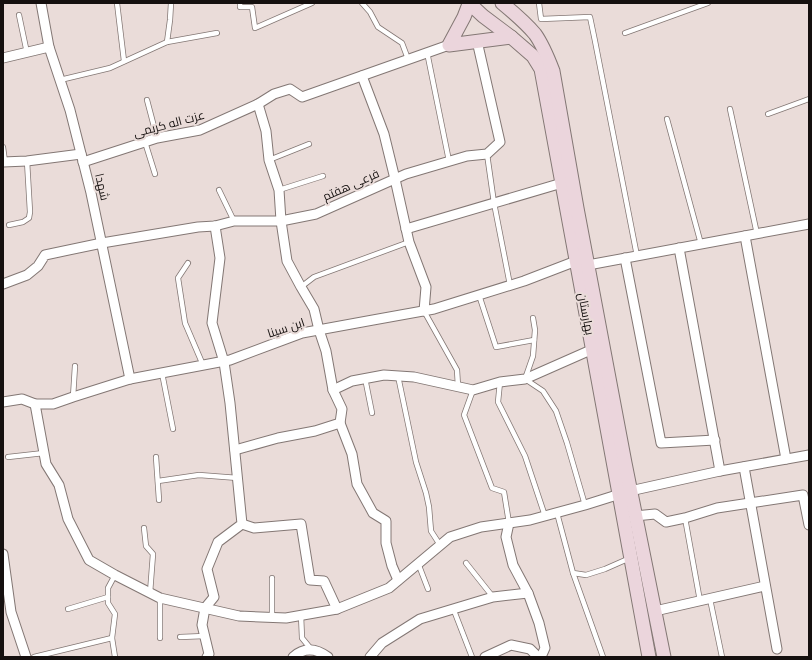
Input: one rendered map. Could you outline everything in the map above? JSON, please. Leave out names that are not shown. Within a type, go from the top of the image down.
[{"type":"street","name":"شهدا","points":[[41,3],[49,47],[70,110],[92,193],[130,379]]},
{"type":"street","points":[[449,44],[464,17],[469,3]]},
{"type":"street","name":"بهارستان","points":[[469,3],[533,56],[541,69],[562,183],[582,263],[638,557],[655,611],[664,657]]},
{"type":"street","name":"بهارستان","points":[[502,3],[521,19],[536,35],[546,53],[553,71],[582,263],[593,349],[625,493],[635,516],[649,657]]},
{"type":"street","points":[[424,311],[426,287],[409,242],[384,134],[362,76],[449,44],[511,37]]},
{"type":"street","points":[[477,41],[500,142],[487,154]]},
{"type":"street","points":[[3,58],[49,47]]},
{"type":"street","name":"عزت اله کریمی","points":[[4,162],[82,158],[157,138],[200,130],[258,104],[274,94],[290,89],[302,97],[362,76]]},
{"type":"street","points":[[258,104],[266,131],[269,160],[279,190],[281,221],[287,261],[300,288],[314,309],[326,351],[332,390],[342,410],[340,423],[352,454],[357,484],[373,513],[386,521],[386,544],[392,566],[398,580]]},
{"type":"street","name":"فرعی هفتم","points":[[3,284],[27,275],[38,266],[45,255],[102,243],[198,227],[214,226],[234,221],[281,221],[316,214],[406,174],[467,156],[487,154]]},
{"type":"street","points":[[406,229],[562,183]]},
{"type":"street","name":"ابن سینا","points":[[3,402],[22,399],[35,404],[53,404],[130,379],[224,362],[302,333],[434,309],[582,263],[637,256],[809,224]]},
{"type":"street","points":[[214,226],[220,258],[212,323],[224,362],[230,403],[242,524]]},
{"type":"street","points":[[745,236],[786,459]]},
{"type":"street","points":[[679,248],[720,471]]},
{"type":"street","points":[[625,258],[661,443],[714,440]]},
{"type":"street","points":[[332,390],[352,380],[384,375],[414,376],[473,390],[500,382],[525,379],[593,349]]},
{"type":"street","points":[[35,404],[46,464],[60,485],[68,520],[89,560],[160,598],[239,616],[286,618],[337,609],[389,588],[450,537],[480,526],[530,520],[625,493],[720,471],[809,455]]},
{"type":"street","points":[[235,450],[278,438],[315,431],[340,423]]},
{"type":"street","points":[[744,467],[777,649]]},
{"type":"street","points":[[635,516],[655,514],[666,522],[717,508],[803,495],[809,525]]},
{"type":"street","points":[[485,657],[511,645],[530,649],[540,657],[545,648],[539,623],[528,593],[513,565],[506,537],[509,523]]},
{"type":"street","points":[[242,524],[254,528],[301,524],[310,580],[324,581],[337,609]]},
{"type":"street","points":[[207,657],[209,654],[202,625],[205,608],[214,597],[207,569],[218,542],[242,524]]},
{"type":"street","points":[[3,554],[11,612],[26,657]]},
{"type":"street","points":[[655,611],[765,586]]},
{"type":"street","points":[[370,657],[382,643],[420,619],[493,597],[528,593]]},
{"type":"street","points":[[296,656],[311,649],[322,652],[328,657]]},
{"type":"lane","points":[[117,3],[124,61]]},
{"type":"lane","points":[[167,42],[171,3]]},
{"type":"lane","points":[[240,3],[240,7],[252,7],[255,28],[312,3]]},
{"type":"lane","points":[[362,3],[370,12],[378,27],[402,43],[408,59]]},
{"type":"lane","points":[[538,3],[541,19],[590,17],[637,256]]},
{"type":"lane","points":[[625,33],[708,3]]},
{"type":"lane","points":[[19,15],[27,53]]},
{"type":"lane","points":[[60,80],[110,68],[167,42],[217,33]]},
{"type":"lane","points":[[428,52],[449,161]]},
{"type":"lane","points":[[768,114],[809,99]]},
{"type":"lane","points":[[148,100],[157,138]]},
{"type":"lane","points":[[730,109],[757,234]]},
{"type":"lane","points":[[667,119],[701,244]]},
{"type":"lane","points":[[145,142],[155,174]]},
{"type":"lane","points":[[269,160],[309,144]]},
{"type":"lane","points":[[3,147],[4,162]]},
{"type":"lane","points":[[487,154],[494,203],[510,285]]},
{"type":"lane","points":[[9,225],[23,222],[29,218],[30,212],[27,161]]},
{"type":"lane","points":[[279,190],[323,176]]},
{"type":"lane","points":[[219,190],[234,221]]},
{"type":"lane","points":[[300,288],[314,277],[409,242]]},
{"type":"lane","points":[[188,263],[178,278],[185,323],[204,365]]},
{"type":"lane","points":[[479,295],[496,346],[534,340]]},
{"type":"lane","points":[[424,311],[457,370],[458,386]]},
{"type":"lane","points":[[533,318],[533,356],[525,379],[543,390],[556,411],[585,505]]},
{"type":"lane","points":[[73,397],[75,366]]},
{"type":"lane","points":[[162,373],[173,428]]},
{"type":"lane","points":[[398,376],[416,462],[429,506],[431,531],[440,545]]},
{"type":"lane","points":[[366,378],[372,413]]},
{"type":"lane","points":[[500,382],[498,402],[525,456],[545,516]]},
{"type":"lane","points":[[473,390],[464,416],[492,488],[504,492],[509,523]]},
{"type":"lane","points":[[8,457],[44,453]]},
{"type":"lane","points":[[156,457],[159,500]]},
{"type":"lane","points":[[158,481],[199,475],[238,478]]},
{"type":"lane","points":[[557,512],[573,573],[603,657]]},
{"type":"lane","points":[[685,518],[700,601]]},
{"type":"lane","points":[[144,528],[146,546],[153,554],[150,593]]},
{"type":"lane","points":[[573,573],[586,575],[638,557]]},
{"type":"lane","points":[[418,563],[428,589]]},
{"type":"lane","points":[[466,563],[493,597]]},
{"type":"lane","points":[[115,575],[108,588],[108,603],[115,614],[112,638],[115,657]]},
{"type":"lane","points":[[272,578],[272,617]]},
{"type":"lane","points":[[68,609],[108,597]]},
{"type":"lane","points":[[160,598],[160,638]]},
{"type":"lane","points":[[710,599],[722,657]]},
{"type":"lane","points":[[454,608],[472,657]]},
{"type":"lane","points":[[301,615],[302,638],[311,649]]},
{"type":"lane","points":[[180,637],[205,636]]},
{"type":"lane","points":[[34,657],[112,638]]}]
